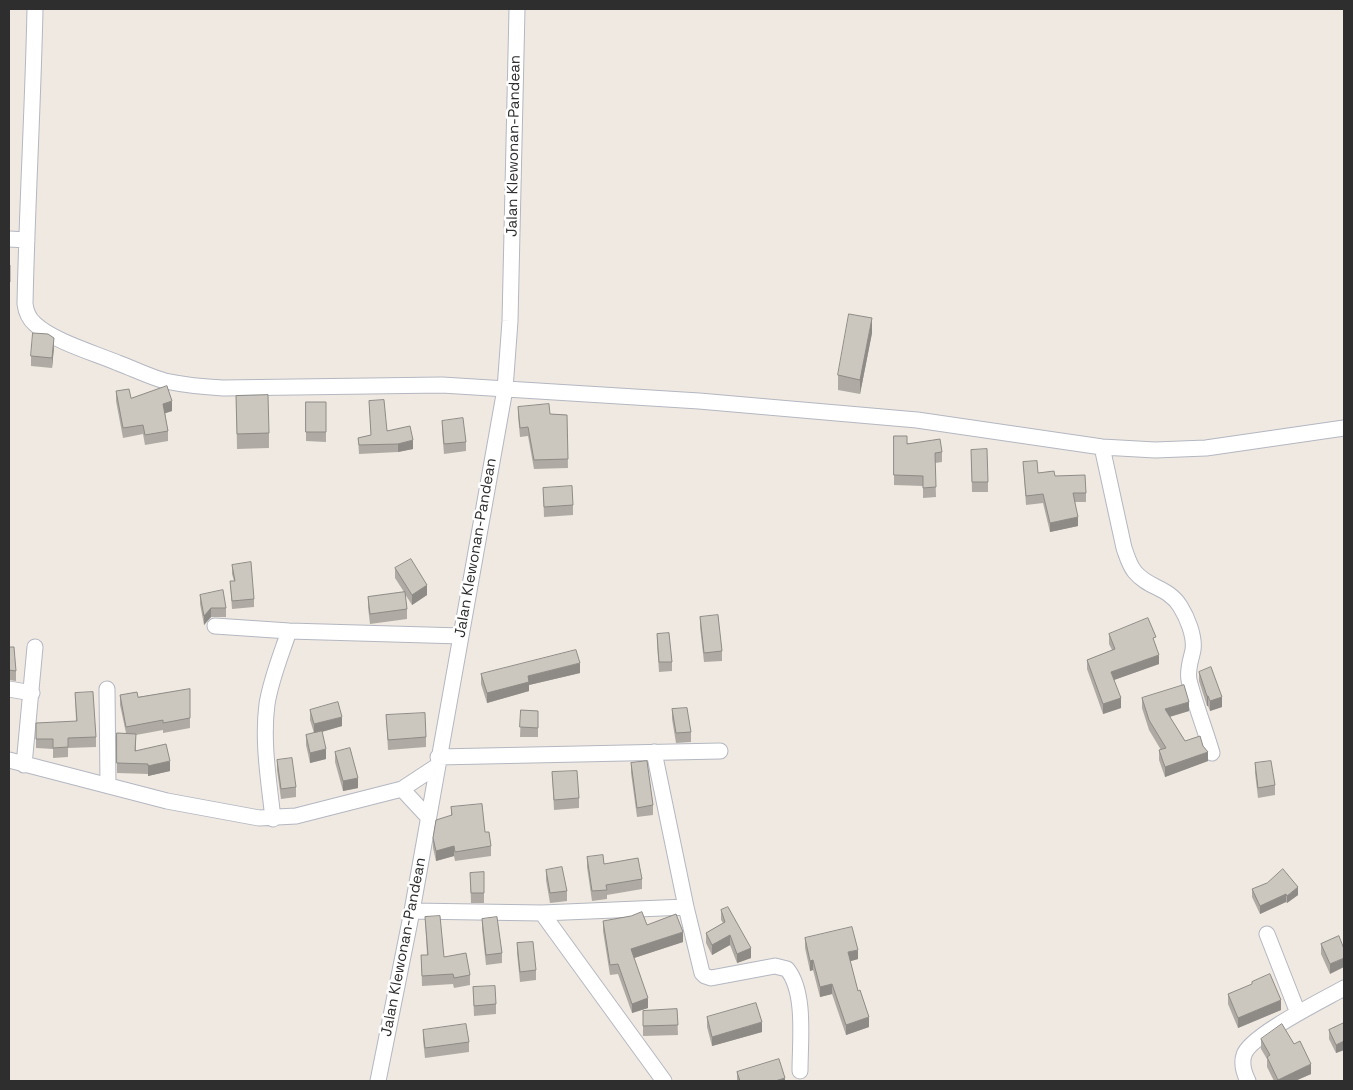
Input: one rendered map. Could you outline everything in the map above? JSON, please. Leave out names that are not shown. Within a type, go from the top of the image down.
[{"type":"street","points":[[35,9],[34,80],[26,240],[26,312],[36,326],[69,343],[163,380],[190,386],[223,388],[442,385],[699,400],[917,420],[1102,447],[1155,450],[1206,448],[1344,428]]},
{"type":"street","name":"Jalan Klewonan-Pandean","points":[[378,1081],[412,911],[505,389],[510,321],[517,9]]},
{"type":"street","points":[[9,239],[26,240]]},
{"type":"street","points":[[1102,447],[1129,562],[1143,580],[1170,594],[1180,606],[1188,624],[1193,647],[1189,664],[1189,680],[1212,753]]},
{"type":"street","points":[[215,626],[289,631],[461,636]]},
{"type":"street","points":[[273,818],[265,752],[265,728],[271,685],[289,631]]},
{"type":"street","points":[[24,765],[35,647]]},
{"type":"street","points":[[9,689],[32,692]]},
{"type":"street","points":[[108,689],[108,786]]},
{"type":"street","points":[[9,760],[176,803],[249,817],[273,818],[314,812],[402,789],[438,762],[654,752],[720,751]]},
{"type":"street","points":[[654,752],[700,969],[704,976],[711,978],[775,966],[786,969],[790,973],[799,997],[800,1071]]},
{"type":"street","points":[[402,789],[428,817]]},
{"type":"street","points":[[412,911],[542,913],[686,907]]},
{"type":"street","points":[[542,913],[664,1081]]},
{"type":"street","points":[[1267,934],[1298,1013]]},
{"type":"street","points":[[1248,1081],[1242,1063],[1244,1053],[1252,1043],[1298,1013],[1344,988]]},
{"type":"building","points":[[10,265],[10,282],[9,282]]},
{"type":"building","points":[[849,314],[872,318],[860,380],[838,375]]},
{"type":"building","points":[[33,333],[48,334],[54,338],[52,358],[31,356]]},
{"type":"building","points":[[167,386],[172,401],[163,404],[168,431],[145,435],[143,425],[123,428],[116,391],[129,389],[131,398]]},
{"type":"building","points":[[268,395],[269,433],[237,434],[236,396]]},
{"type":"building","points":[[384,400],[387,431],[410,426],[413,440],[398,444],[359,445],[358,438],[371,435],[369,401]]},
{"type":"building","points":[[306,402],[326,402],[326,432],[306,432]]},
{"type":"building","points":[[549,404],[550,414],[567,415],[568,459],[534,460],[528,427],[520,428],[518,407]]},
{"type":"building","points":[[463,418],[466,442],[444,444],[442,421]]},
{"type":"building","points":[[894,436],[907,436],[907,444],[940,439],[942,452],[935,453],[936,487],[923,488],[923,476],[894,475]]},
{"type":"building","points":[[987,449],[988,482],[972,482],[971,450]]},
{"type":"building","points":[[1037,461],[1038,473],[1054,471],[1055,476],[1085,475],[1086,493],[1073,493],[1078,517],[1050,523],[1043,494],[1026,496],[1023,462]]},
{"type":"building","points":[[572,486],[573,505],[544,507],[543,488]]},
{"type":"building","points":[[411,559],[427,585],[412,595],[395,568]]},
{"type":"building","points":[[251,562],[254,599],[232,601],[230,581],[235,581],[232,565]]},
{"type":"building","points":[[223,590],[226,608],[211,608],[204,616],[200,595]]},
{"type":"building","points":[[405,592],[407,609],[370,614],[368,597]]},
{"type":"building","points":[[718,615],[722,651],[704,653],[700,617]]},
{"type":"building","points":[[1148,618],[1156,637],[1153,638],[1159,655],[1111,672],[1121,698],[1103,704],[1087,660],[1115,649],[1109,634]]},
{"type":"building","points":[[669,633],[672,662],[659,662],[657,634]]},
{"type":"building","points":[[9,647],[14,647],[16,671],[9,670]]},
{"type":"building","points":[[576,650],[580,663],[528,676],[529,682],[487,693],[481,674]]},
{"type":"building","points":[[1211,667],[1222,697],[1210,701],[1199,672]]},
{"type":"building","points":[[1184,685],[1189,702],[1165,709],[1185,741],[1200,736],[1203,746],[1208,752],[1165,767],[1159,750],[1166,748],[1149,720],[1142,698]]},
{"type":"building","points":[[190,689],[190,718],[163,723],[163,720],[126,727],[120,695],[137,692],[138,697]]},
{"type":"building","points":[[93,692],[96,737],[68,738],[68,747],[53,748],[53,739],[36,739],[36,723],[77,721],[75,693]]},
{"type":"building","points":[[338,702],[342,717],[314,724],[310,710]]},
{"type":"building","points":[[687,708],[691,732],[676,733],[672,709]]},
{"type":"building","points":[[521,710],[538,711],[538,728],[520,727]]},
{"type":"building","points":[[425,713],[426,737],[388,740],[386,715]]},
{"type":"building","points":[[322,731],[326,749],[310,753],[306,735]]},
{"type":"building","points":[[117,733],[136,734],[135,751],[166,744],[170,761],[148,766],[148,764],[117,763]]},
{"type":"building","points":[[350,748],[358,778],[343,781],[335,752]]},
{"type":"building","points":[[292,758],[296,787],[281,789],[277,760]]},
{"type":"building","points":[[647,761],[653,805],[637,808],[631,763]]},
{"type":"building","points":[[1271,761],[1275,785],[1258,788],[1255,763]]},
{"type":"building","points":[[577,771],[579,798],[554,800],[552,772]]},
{"type":"building","points":[[482,804],[485,832],[489,832],[491,846],[455,852],[454,846],[436,851],[433,838],[436,820],[452,815],[451,807]]},
{"type":"building","points":[[603,855],[604,864],[638,858],[642,879],[606,885],[607,890],[592,891],[587,857]]},
{"type":"building","points":[[562,867],[567,891],[550,893],[546,870]]},
{"type":"building","points":[[1283,869],[1298,887],[1287,896],[1286,894],[1260,906],[1252,889],[1267,883]]},
{"type":"building","points":[[484,872],[484,893],[471,893],[470,873]]},
{"type":"building","points":[[728,907],[751,948],[737,954],[730,935],[712,945],[706,933],[725,922],[721,910]]},
{"type":"building","points":[[642,912],[647,925],[676,914],[683,932],[631,949],[648,998],[632,1004],[618,964],[610,965],[603,921]]},
{"type":"building","points":[[440,916],[444,957],[466,953],[470,975],[454,978],[453,974],[422,976],[421,955],[428,955],[425,917]]},
{"type":"building","points":[[497,917],[502,953],[486,955],[482,919]]},
{"type":"building","points":[[852,927],[858,950],[848,952],[858,991],[860,990],[869,1017],[846,1025],[832,984],[820,987],[813,960],[810,961],[805,938]]},
{"type":"building","points":[[1339,936],[1344,949],[1344,958],[1330,964],[1321,944]]},
{"type":"building","points":[[533,942],[536,970],[520,972],[517,943]]},
{"type":"building","points":[[1270,974],[1281,1000],[1238,1018],[1228,994]]},
{"type":"building","points":[[495,986],[496,1004],[474,1006],[473,987]]},
{"type":"building","points":[[756,1003],[762,1022],[712,1037],[707,1017]]},
{"type":"building","points":[[677,1009],[678,1025],[643,1026],[643,1011]]},
{"type":"building","points":[[1344,1023],[1344,1041],[1336,1045],[1329,1030]]},
{"type":"building","points":[[466,1024],[469,1042],[425,1048],[423,1030]]},
{"type":"building","points":[[1282,1024],[1294,1044],[1300,1041],[1311,1064],[1278,1080],[1267,1057],[1270,1055],[1261,1039]]},
{"type":"building","points":[[779,1059],[785,1078],[775,1081],[740,1081],[737,1072]]}]
